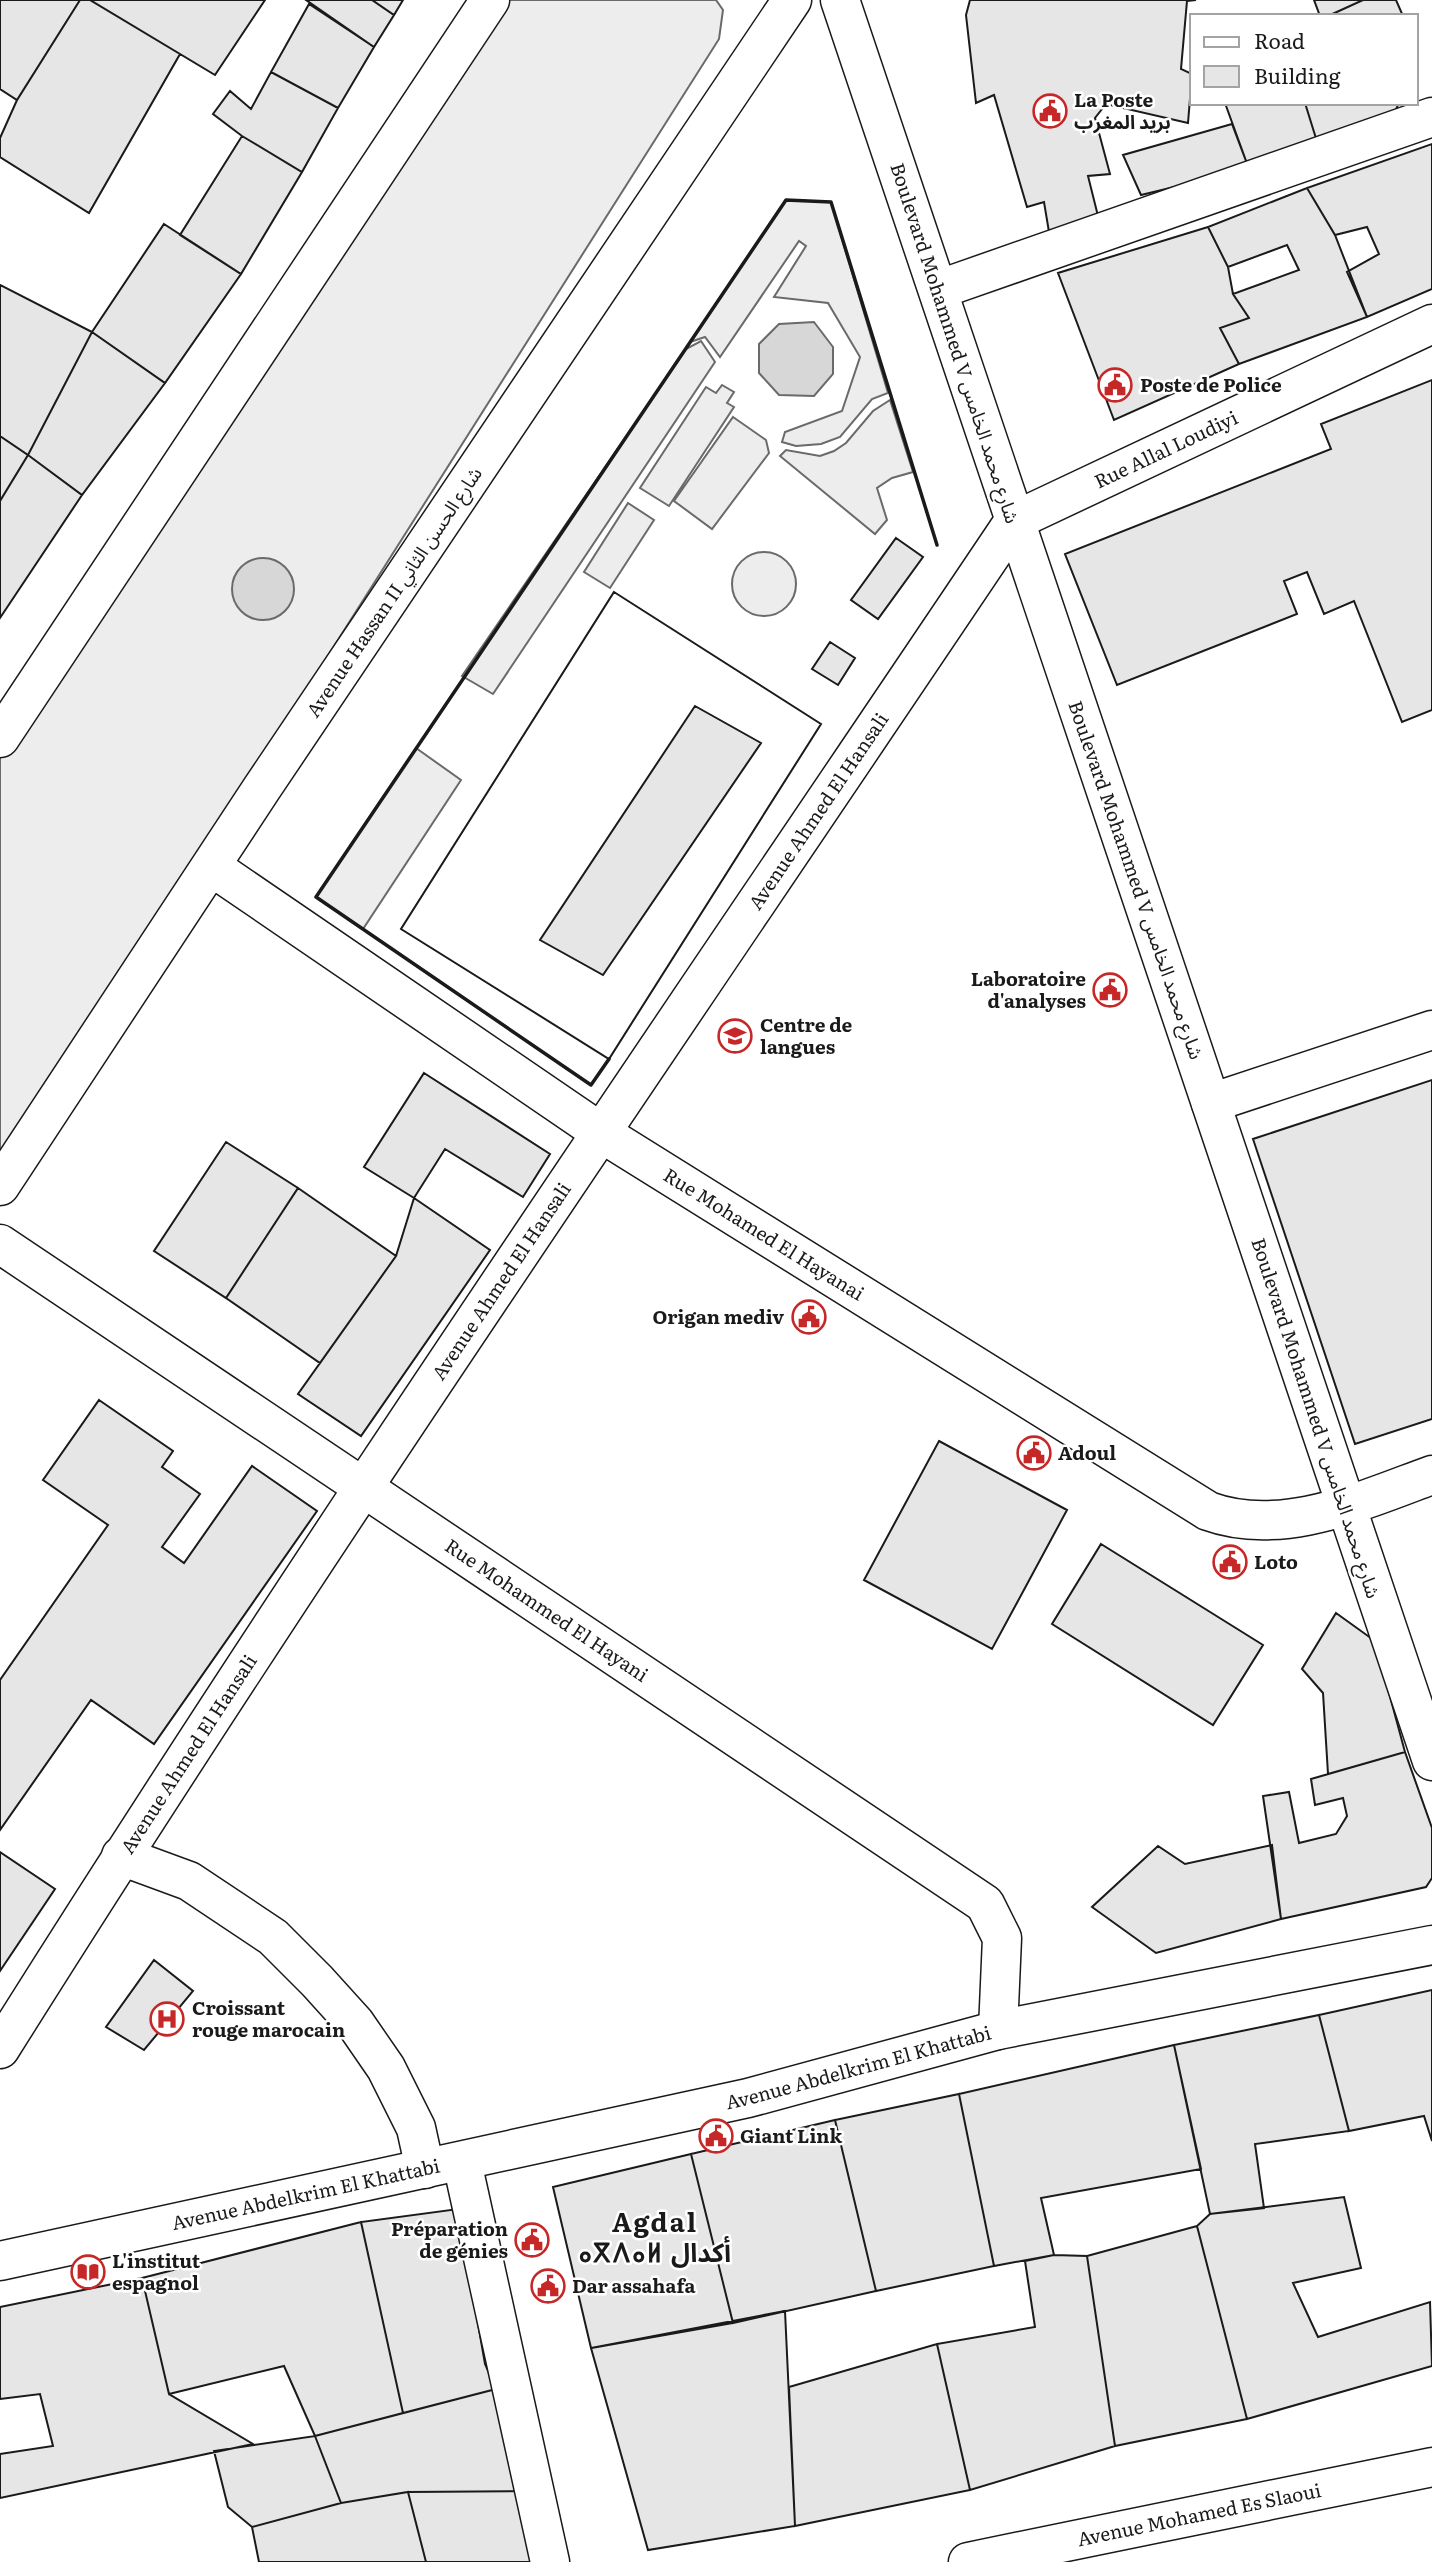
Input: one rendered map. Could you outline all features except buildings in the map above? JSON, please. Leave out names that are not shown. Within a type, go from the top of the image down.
[{"type":"street","points":[[0,738],[490,0]]},
{"type":"street","name":"Avenue Hassan II شارع الحسن الثاني","points":[[0,1186],[792,0]]},
{"type":"street","name":"Boulevard Mohammed V شارع محمد الخامس","points":[[840,0],[940,289],[1014,521],[1432,1761]]},
{"type":"street","points":[[940,289],[1432,117]]},
{"type":"street","name":"Rue Allal Loudiyi","points":[[1014,521],[1432,324]]},
{"type":"street","name":"Avenue Ahmed El Hansali","points":[[0,2049],[121,1856],[363,1486],[603,1134],[1014,521]]},
{"type":"street","name":"Rue Mohamed El Hayanai","points":[[212,867],[603,1134],[1208,1511],[1253,1521],[1277,1520],[1345,1507],[1432,1475]]},
{"type":"street","points":[[1211,1103],[1432,1030]]},
{"type":"street","name":"Rue Mohammed El Hayani","points":[[0,1244],[985,1904],[1002,1938],[998,2030]]},
{"type":"street","points":[[121,1856],[188,1881],[273,1937],[317,1981],[355,2023],[386,2068],[416,2128],[425,2169]]},
{"type":"street","name":"Avenue Abdelkrim El Khattabi","points":[[0,2261],[748,2098],[998,2030],[1432,1945]]},
{"type":"street","points":[[462,2162],[550,2562]]},
{"type":"street","name":"Avenue Mohamed Es Slaoui","points":[[968,2562],[1054,2551],[1432,2467]]},
{"type":"shaded area","points":[[497,0],[716,0],[723,10],[719,39],[0,1173],[0,739]]},
{"type":"shaded area","points":[[786,200],[831,202],[888,393],[872,399],[840,437],[821,444],[796,446],[782,442],[785,432],[842,411],[860,357],[828,303],[774,297],[806,246],[799,241],[720,357],[705,337],[690,342]]},
{"type":"shaded area","points":[[814,322],[833,347],[833,374],[814,396],[779,395],[759,373],[759,344],[779,324]]},
{"type":"shaded area","points":[[701,341],[715,362],[493,694],[462,676],[686,349]]},
{"type":"shaded area","points":[[722,385],[734,392],[727,403],[734,407],[669,506],[640,488],[706,387],[716,393]]},
{"type":"shaded area","points":[[890,400],[913,472],[892,478],[877,488],[887,520],[875,534],[780,456],[786,450],[820,456],[834,451],[846,443],[873,411]]},
{"type":"shaded area","points":[[733,417],[766,440],[769,453],[712,529],[674,501]]},
{"type":"shaded area","points":[[628,503],[654,520],[610,588],[584,572]]},
{"type":"shaded area","points":[[764,552],[787,561],[796,584],[787,607],[764,616],[741,607],[732,584],[741,561]]},
{"type":"shaded area","points":[[263,558],[285,567],[294,589],[285,611],[263,620],[241,611],[232,589],[241,567]]},
{"type":"shaded area","points":[[416,748],[461,780],[363,929],[316,897]]},
{"type":"wall","points":[[609,1059],[591,1085],[316,897],[786,200],[831,202],[937,545]]},
{"type":"place","name":"La Poste بريد المغرب","points":[[1050,111]]},
{"type":"place","name":"Poste de Police","points":[[1115,385]]},
{"type":"place","name":"Laboratoire d'analyses","points":[[1110,990]]},
{"type":"place","name":"Centre de langues","points":[[735,1036]]},
{"type":"place","name":"Origan mediv","points":[[809,1317]]},
{"type":"place","name":"Adoul","points":[[1034,1453]]},
{"type":"place","name":"Loto","points":[[1230,1562]]},
{"type":"place","name":"Croissant rouge marocain","points":[[167,2019]]},
{"type":"place","name":"Giant Link","points":[[716,2136]]},
{"type":"place","name":"Préparation de génies","points":[[532,2240]]},
{"type":"place","name":"L'institut espagnol","points":[[88,2272]]},
{"type":"place","name":"Dar assahafa","points":[[548,2286]]},
{"type":"district","name":"Agdal ⴰⴳⴷⴰⵍ أكدال","points":[[655,2238]]}]
